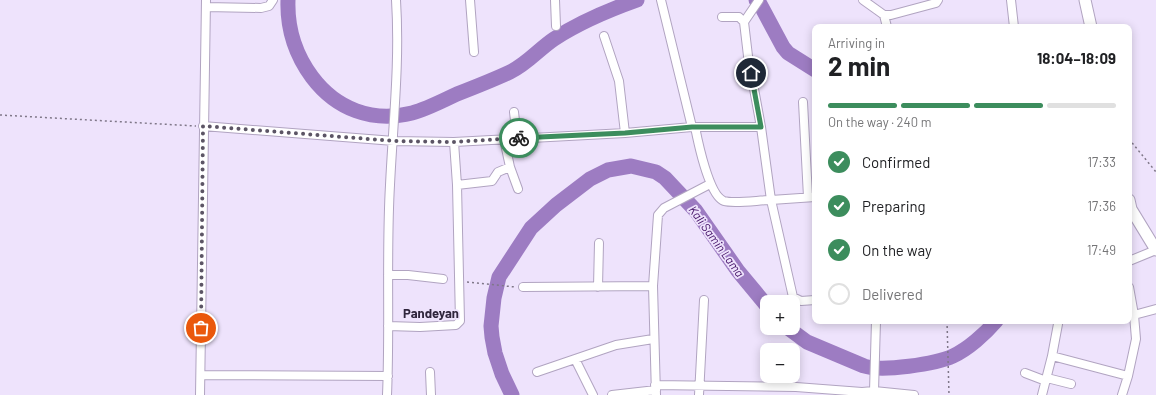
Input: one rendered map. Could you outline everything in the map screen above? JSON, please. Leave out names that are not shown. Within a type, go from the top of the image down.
[{"type":"street","points":[[200,395],[206,3],[262,8],[269,6],[273,0]]},
{"type":"street","points":[[387,395],[390,185],[394,141],[398,25],[396,0]]},
{"type":"street","points":[[470,0],[474,52]]},
{"type":"street","points":[[555,0],[556,26]]},
{"type":"street","points":[[661,0],[700,154],[710,184],[718,197],[724,201],[812,197],[803,102]]},
{"type":"street","points":[[744,22],[759,0]]},
{"type":"street","points":[[863,0],[884,15],[886,24]]},
{"type":"street","points":[[884,15],[936,2],[938,0]]},
{"type":"street","points":[[1011,0],[1014,24]]},
{"type":"street","points":[[1085,0],[1090,24]]},
{"type":"street","points":[[722,17],[740,17],[744,22],[771,200],[793,297],[801,301],[812,300]]},
{"type":"street","points":[[604,36],[619,81],[625,133]]},
{"type":"street","points":[[514,112],[517,138]]},
{"type":"street","points":[[203,126],[394,141],[454,142],[625,133],[693,127],[761,127]]},
{"type":"street","points":[[504,139],[510,167],[518,189]]},
{"type":"street","points":[[388,326],[420,327],[458,324],[461,319],[458,282],[457,185],[454,142]]},
{"type":"street","points":[[457,185],[492,181],[498,172],[510,167]]},
{"type":"street","points":[[655,390],[653,286],[658,215],[662,209],[670,204],[710,184]]},
{"type":"street","points":[[1132,209],[1156,250],[1132,261]]},
{"type":"street","points":[[598,287],[599,243]]},
{"type":"street","points":[[388,275],[408,275],[443,279]]},
{"type":"street","points":[[523,287],[653,286]]},
{"type":"street","points":[[699,395],[698,386],[704,300]]},
{"type":"street","points":[[1122,395],[1128,376],[1136,338],[1132,304]]},
{"type":"street","points":[[1134,315],[1156,309]]},
{"type":"street","points":[[874,391],[876,324]]},
{"type":"street","points":[[1042,395],[1058,324]]},
{"type":"street","points":[[537,372],[622,343],[653,339]]},
{"type":"street","points":[[1052,356],[1128,376]]},
{"type":"street","points":[[575,359],[593,395]]},
{"type":"street","points":[[430,372],[431,395]]},
{"type":"street","points":[[1025,373],[1071,384]]},
{"type":"street","points":[[201,375],[388,376]]},
{"type":"street","points":[[612,395],[698,386],[862,394],[874,391],[914,395]]},
{"type":"path","points":[[0,115],[203,126]]},
{"type":"path","points":[[1132,143],[1156,172]]},
{"type":"path","points":[[458,282],[523,287]]},
{"type":"path","points":[[947,324],[949,395]]},
{"type":"waterway","name":"Kali Samin Lama","points":[[288,0],[289,21],[293,40],[301,59],[312,77],[332,98],[344,105],[356,111],[383,116],[397,116],[418,111],[504,75],[522,65],[548,43],[574,27],[605,12],[637,0]]},
{"type":"waterway","name":"Kali Samin Lama","points":[[756,0],[760,4],[783,47],[788,53],[812,68]]},
{"type":"waterway","name":"Kali Samin Lama","points":[[512,395],[502,374],[495,353],[492,337],[491,326],[494,298],[499,277],[531,228],[556,205],[590,179],[608,170],[631,166],[656,172],[665,178],[696,211],[738,271],[760,298]]},
{"type":"waterway","name":"Kali Samin Lama","points":[[798,335],[807,342],[864,366],[872,368],[896,368],[934,362],[953,356],[976,341],[993,324]]},
{"type":"way so far","points":[[201,328],[203,126],[394,141],[454,142],[519,138]]},
{"type":"district","name":"Pandeyan","points":[[431,313]]},
{"type":"route","points":[[519,138],[625,133],[692,127],[761,127],[751,73]]}]
